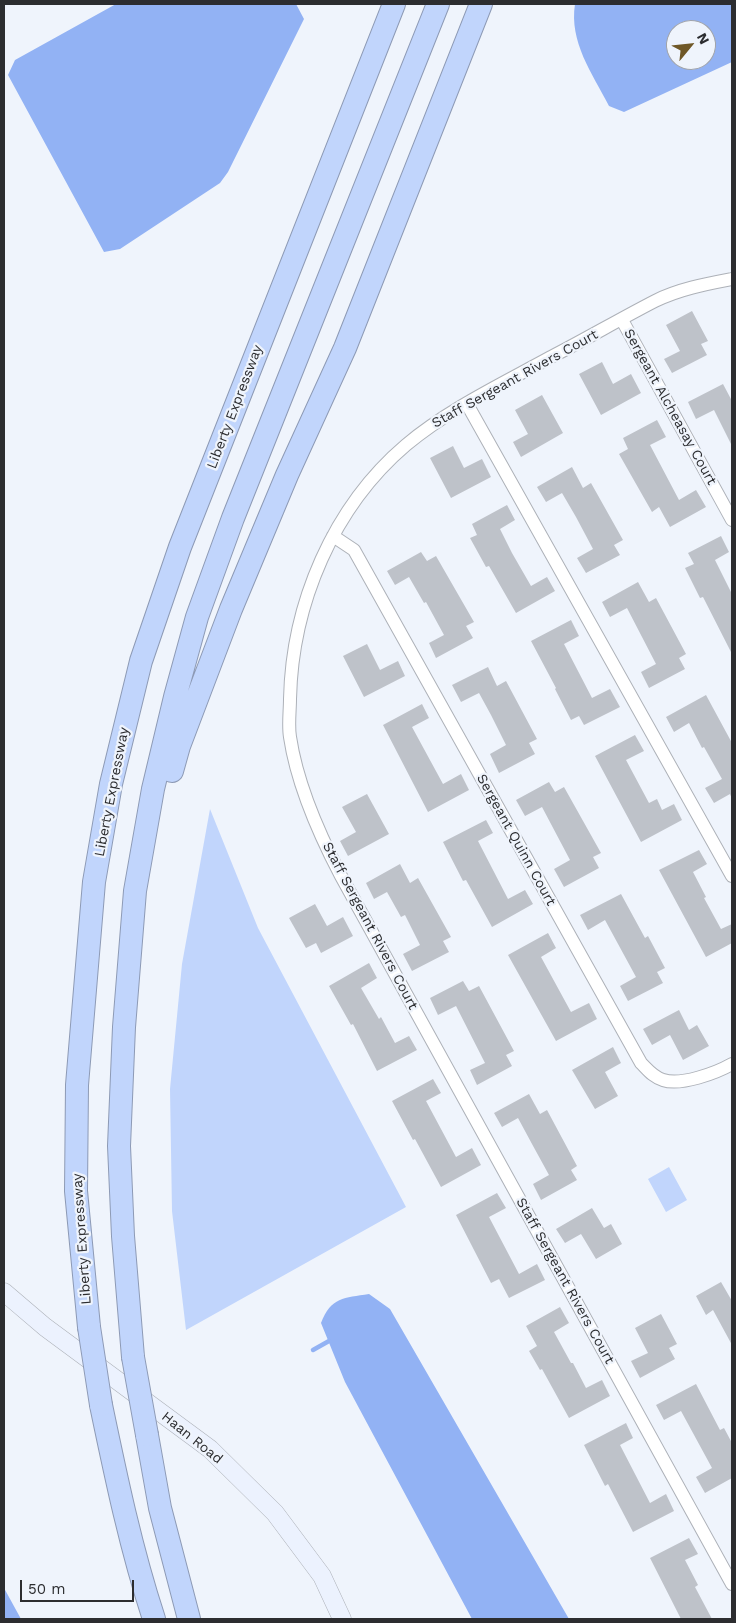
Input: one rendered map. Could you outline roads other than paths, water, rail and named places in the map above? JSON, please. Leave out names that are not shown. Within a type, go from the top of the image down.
[{"type":"highway","name":"Liberty Expressway","points":[[154,1619],[141,1579],[119,1491],[101,1405],[89,1327],[76,1191],[78,1085],[94,882],[110,784],[141,661],[180,547],[394,4]]},
{"type":"highway","points":[[189,1619],[160,1508],[133,1357],[123,1236],[119,1146],[124,1027],[135,891],[153,789],[197,617],[232,518],[438,4]]},
{"type":"highway","points":[[135,891],[179,746],[231,609],[287,475],[344,348],[481,4]]},
{"type":"street","name":"Staff Sergeant Rivers Court","points":[[732,279],[695,286],[656,300],[467,404],[436,423],[400,451],[376,475],[354,502],[333,536],[311,584],[298,623],[291,670],[289,735],[297,773],[327,849],[340,876],[732,1584]]},
{"type":"street","name":"Sergeant Alcheasay Court","points":[[622,320],[732,520]]},
{"type":"street","points":[[467,404],[732,876]]},
{"type":"street","name":"Sergeant Quinn Court","points":[[333,536],[354,550],[641,1063],[654,1076],[664,1081],[674,1082],[718,1072],[732,1064]]},
{"type":"street","name":"Haan Road","points":[[4,1292],[45,1327],[210,1449],[275,1513],[322,1576],[342,1619]]},
{"type":"water","points":[[116,4],[296,4],[304,19],[228,172],[220,183],[120,249],[104,252],[8,75],[15,60]]},
{"type":"water","points":[[575,4],[732,4],[732,62],[716,69],[716,20],[666,20],[666,70],[715,70],[624,112],[609,106],[583,57],[575,31]]},
{"type":"water","points":[[369,1294],[390,1309],[569,1619],[472,1619],[345,1382],[321,1323],[325,1314],[334,1303],[345,1298]]},
{"type":"water","points":[[4,1588],[21,1619],[4,1619]]},
{"type":"waterway","points":[[313,1350],[329,1341]]}]
